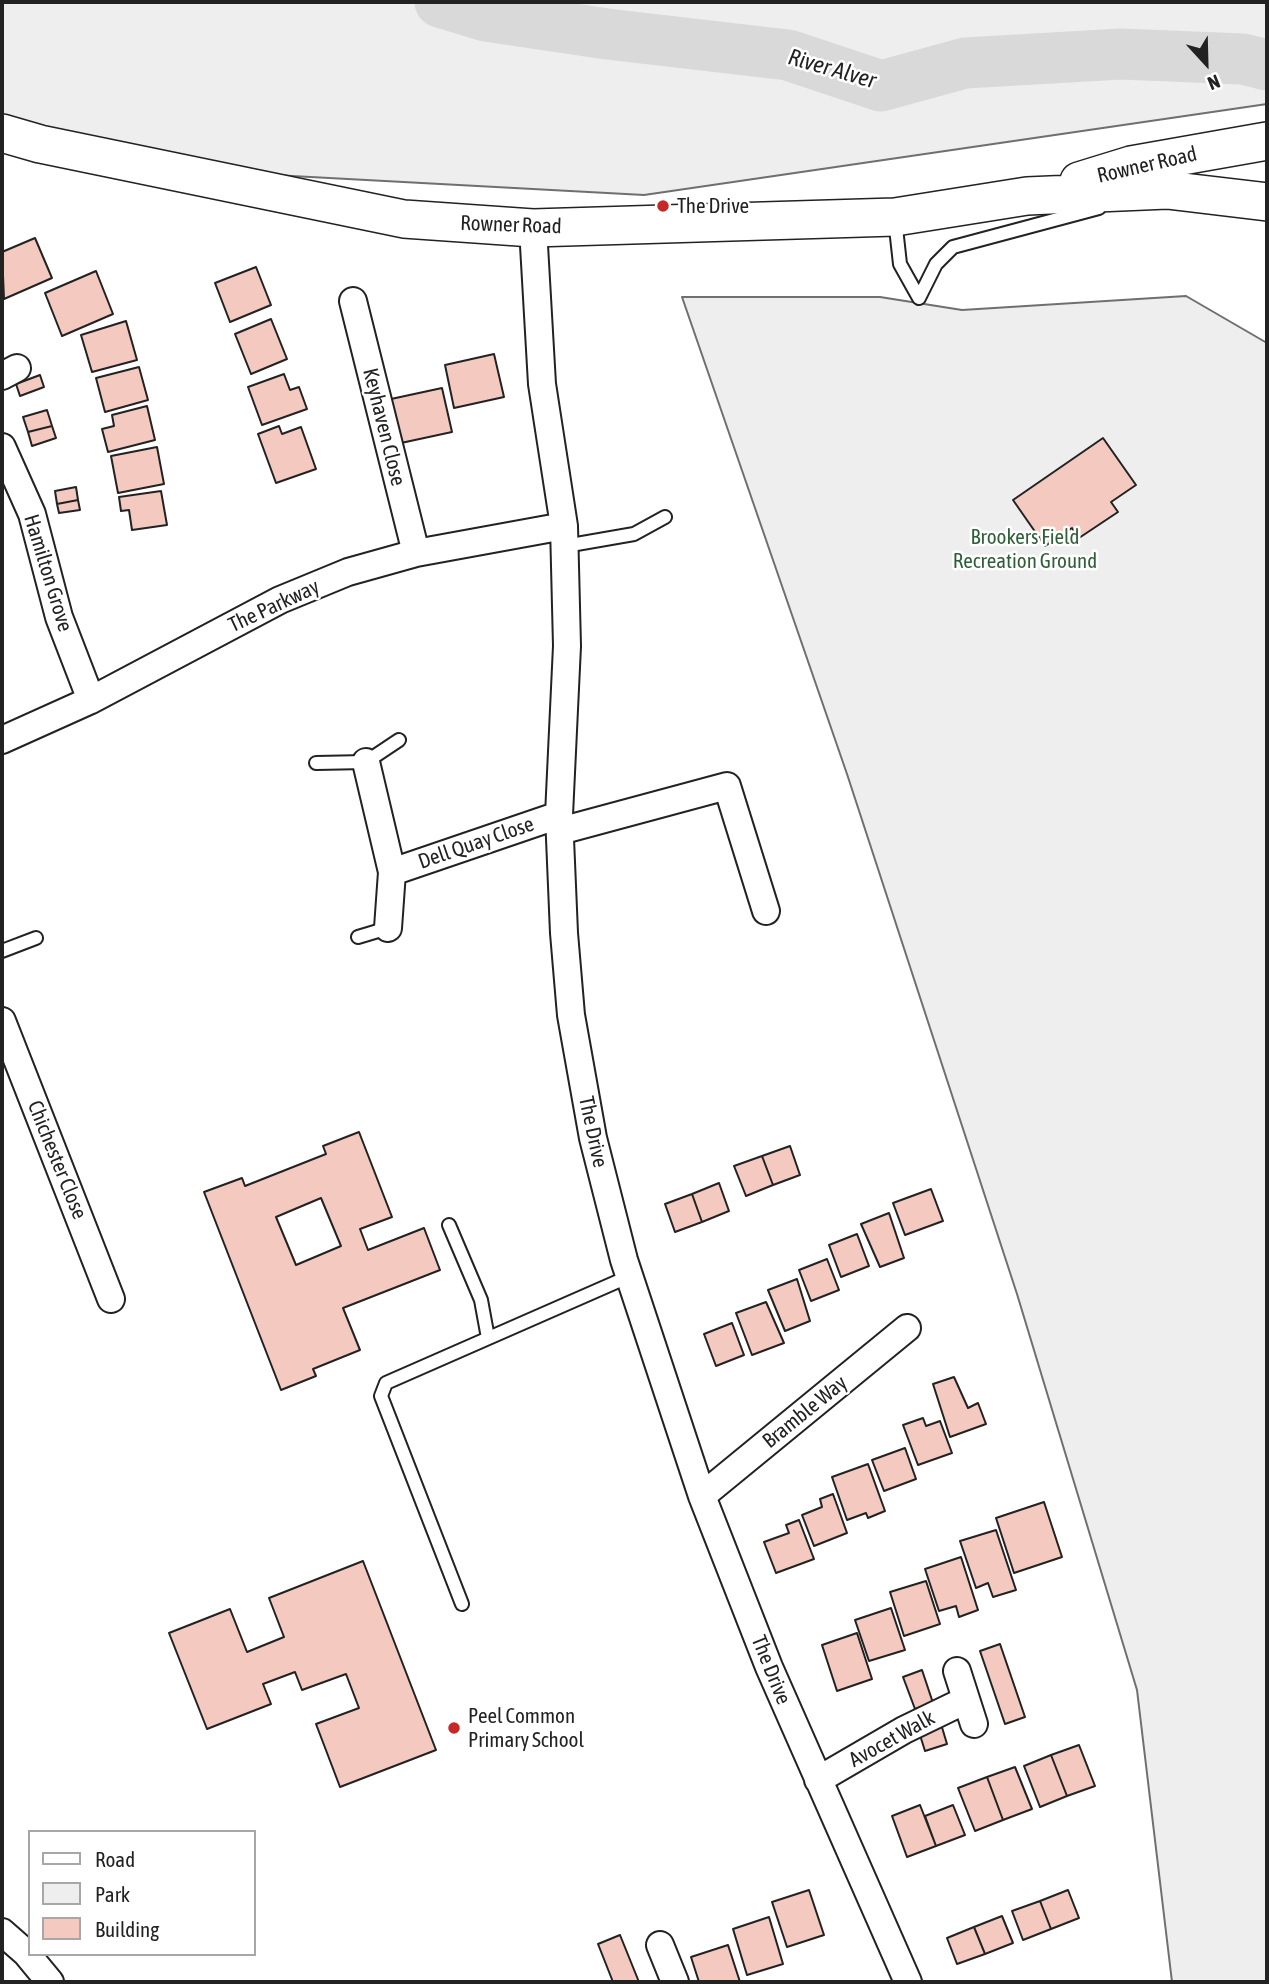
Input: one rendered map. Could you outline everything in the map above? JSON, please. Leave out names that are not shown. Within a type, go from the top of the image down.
[{"type":"main road","name":"Rowner Road","points":[[2,133],[404,219],[533,228],[895,217],[1027,196],[1167,190],[1267,202]]},
{"type":"main road","name":"Rowner Road","points":[[1027,196],[1131,165],[1267,141]]},
{"type":"street","name":"The Drive","points":[[533,228],[542,384],[565,536],[567,646],[559,823],[571,1015],[593,1138],[630,1276],[702,1496],[769,1667],[908,1982]]},
{"type":"street","name":"Keyhaven Close","points":[[353,301],[415,554]]},
{"type":"street","name":"Hamilton Grove","points":[[2,447],[32,514],[59,617],[91,700]]},
{"type":"street","name":"The Parkway","points":[[2,740],[91,700],[280,600],[348,572],[415,554],[565,536]]},
{"type":"street","name":"Dell Quay Close","points":[[366,762],[393,872],[387,928]]},
{"type":"street","name":"Dell Quay Close","points":[[393,872],[559,823],[726,786],[766,911]]},
{"type":"street","name":"Chichester Close","points":[[2,1021],[111,1299]]},
{"type":"street","name":"Bramble Way","points":[[702,1496],[907,1328]]},
{"type":"street","name":"Avocet Walk","points":[[818,1780],[904,1730],[970,1712],[957,1671]]},
{"type":"street","points":[[2,1932],[28,1955]]},
{"type":"street","points":[[660,1945],[675,1982]]},
{"type":"street","points":[[28,1956],[50,1982]]},
{"type":"lane","points":[[895,217],[900,264],[919,298],[936,264],[953,247],[1167,190]]},
{"type":"lane","points":[[565,536],[635,534],[665,517]]},
{"type":"lane","points":[[316,763],[366,762],[399,740]]},
{"type":"lane","points":[[358,937],[387,928]]},
{"type":"lane","points":[[2,951],[36,938]]},
{"type":"lane","points":[[449,1225],[481,1300],[488,1338]]},
{"type":"lane","points":[[462,1604],[381,1396],[386,1383],[630,1276]]},
{"type":"green space","points":[[2,2],[1267,2],[1267,104],[644,195],[181,170],[2,117]]},
{"type":"green space","name":"Brookers Field Recreation Ground","points":[[1186,296],[1267,343],[1267,1982],[1172,1982],[1137,1690],[1017,1294],[847,774],[682,297],[880,297],[962,310]]},
{"type":"building","points":[[35,238],[52,278],[4,299],[2,252]]},
{"type":"building","points":[[256,267],[271,305],[230,322],[215,283]]},
{"type":"building","points":[[96,271],[113,314],[62,336],[45,293]]},
{"type":"building","points":[[271,319],[287,359],[251,374],[235,334]]},
{"type":"building","points":[[126,321],[137,360],[92,372],[81,335]]},
{"type":"building","points":[[494,354],[504,397],[454,408],[445,365]]},
{"type":"building","points":[[139,367],[148,400],[105,412],[96,378]]},
{"type":"building","points":[[284,374],[290,390],[299,387],[307,409],[262,425],[248,387]]},
{"type":"building","points":[[40,375],[44,387],[20,396],[16,384]]},
{"type":"building","points":[[442,388],[452,432],[401,443],[391,399]]},
{"type":"building","points":[[147,406],[155,440],[108,452],[102,429],[114,426],[112,415]]},
{"type":"building","points":[[47,410],[52,426],[28,432],[23,417]]},
{"type":"building","points":[[52,426],[56,438],[32,446],[28,432]]},
{"type":"building","points":[[279,426],[282,434],[301,427],[316,469],[276,483],[258,434]]},
{"type":"building","points":[[1103,438],[1136,485],[1111,502],[1118,512],[1079,538],[1072,528],[1045,546],[1013,500]]},
{"type":"building","points":[[157,447],[164,484],[118,493],[111,456]]},
{"type":"building","points":[[76,487],[78,500],[57,504],[55,491]]},
{"type":"building","points":[[161,491],[167,525],[132,530],[129,510],[121,511],[119,497]]},
{"type":"building","points":[[78,500],[80,510],[59,513],[57,504]]},
{"type":"building","points":[[359,1132],[392,1217],[360,1229],[368,1250],[424,1228],[440,1270],[343,1308],[360,1350],[313,1369],[316,1376],[281,1390],[204,1192],[242,1178],[245,1186],[326,1154],[323,1146]],"holes":[[[321,1198],[341,1246],[296,1265],[276,1217]]]},
{"type":"building","points":[[790,1146],[800,1175],[773,1185],[762,1156]]},
{"type":"building","points":[[762,1156],[773,1185],[746,1196],[734,1166]]},
{"type":"building","points":[[719,1183],[729,1211],[702,1222],[692,1194]]},
{"type":"building","points":[[931,1189],[943,1221],[905,1235],[893,1203]]},
{"type":"building","points":[[692,1194],[702,1222],[675,1232],[665,1204]]},
{"type":"building","points":[[889,1213],[904,1258],[880,1267],[861,1224]]},
{"type":"building","points":[[857,1234],[869,1266],[841,1277],[829,1245]]},
{"type":"building","points":[[827,1259],[839,1290],[811,1301],[799,1270]]},
{"type":"building","points":[[797,1279],[810,1321],[785,1331],[768,1290]]},
{"type":"building","points":[[766,1302],[784,1343],[752,1355],[736,1313]]},
{"type":"building","points":[[732,1323],[744,1355],[716,1366],[704,1334]]},
{"type":"building","points":[[954,1377],[968,1408],[978,1403],[986,1424],[950,1437],[933,1384]]},
{"type":"building","points":[[923,1418],[926,1426],[940,1421],[952,1453],[918,1465],[903,1425]]},
{"type":"building","points":[[905,1448],[916,1479],[884,1491],[872,1460]]},
{"type":"building","points":[[868,1464],[885,1511],[868,1518],[866,1513],[847,1520],[832,1477]]},
{"type":"building","points":[[833,1494],[847,1533],[814,1546],[802,1515],[822,1507],[820,1499]]},
{"type":"building","points":[[1044,1502],[1062,1557],[1014,1573],[996,1518]]},
{"type":"building","points":[[799,1520],[814,1559],[776,1573],[764,1542],[789,1533],[786,1525]]},
{"type":"building","points":[[996,1530],[1016,1590],[993,1597],[988,1583],[976,1588],[960,1541]]},
{"type":"building","points":[[961,1557],[978,1610],[959,1617],[956,1606],[939,1611],[925,1569]]},
{"type":"building","points":[[363,1561],[436,1750],[340,1787],[316,1724],[359,1708],[346,1674],[302,1690],[295,1672],[263,1684],[271,1704],[207,1729],[169,1633],[230,1609],[247,1652],[284,1637],[269,1598]]},
{"type":"building","points":[[926,1581],[940,1624],[904,1636],[890,1592]]},
{"type":"building","points":[[891,1608],[905,1650],[869,1661],[855,1620]]},
{"type":"building","points":[[857,1633],[872,1679],[837,1691],[822,1645]]},
{"type":"building","points":[[1000,1644],[1025,1717],[1005,1724],[980,1651]]},
{"type":"building","points":[[922,1670],[933,1703],[915,1709],[903,1677]]},
{"type":"building","points":[[941,1724],[947,1744],[925,1751],[919,1732]]},
{"type":"building","points":[[1079,1745],[1095,1786],[1067,1796],[1051,1755]]},
{"type":"building","points":[[1051,1755],[1067,1796],[1040,1807],[1024,1766]]},
{"type":"building","points":[[1015,1767],[1032,1809],[1003,1820],[987,1777]]},
{"type":"building","points":[[987,1777],[1003,1820],[975,1831],[958,1788]]},
{"type":"building","points":[[920,1805],[936,1846],[907,1857],[892,1816]]},
{"type":"building","points":[[953,1805],[965,1835],[936,1846],[925,1816]]},
{"type":"building","points":[[809,1890],[824,1935],[787,1947],[772,1902]]},
{"type":"building","points":[[1068,1890],[1079,1918],[1051,1929],[1040,1901]]},
{"type":"building","points":[[1040,1901],[1051,1929],[1023,1940],[1012,1911]]},
{"type":"building","points":[[1002,1916],[1013,1943],[985,1954],[974,1927]]},
{"type":"building","points":[[769,1917],[783,1964],[747,1975],[733,1929]]},
{"type":"building","points":[[974,1927],[985,1954],[957,1964],[947,1938]]},
{"type":"building","points":[[620,1935],[639,1982],[613,1982],[598,1944]]},
{"type":"building","points":[[728,1945],[740,1982],[699,1982],[691,1957]]},
{"type":"waterway","name":"River Alver","points":[[440,2],[486,16],[607,34],[788,55],[881,86],[965,63],[1121,54],[1243,59],[1267,65]]},
{"type":"place","name":"The Drive","points":[[663,206]]},
{"type":"place","name":"Peel Common Primary School","points":[[454,1728]]}]
